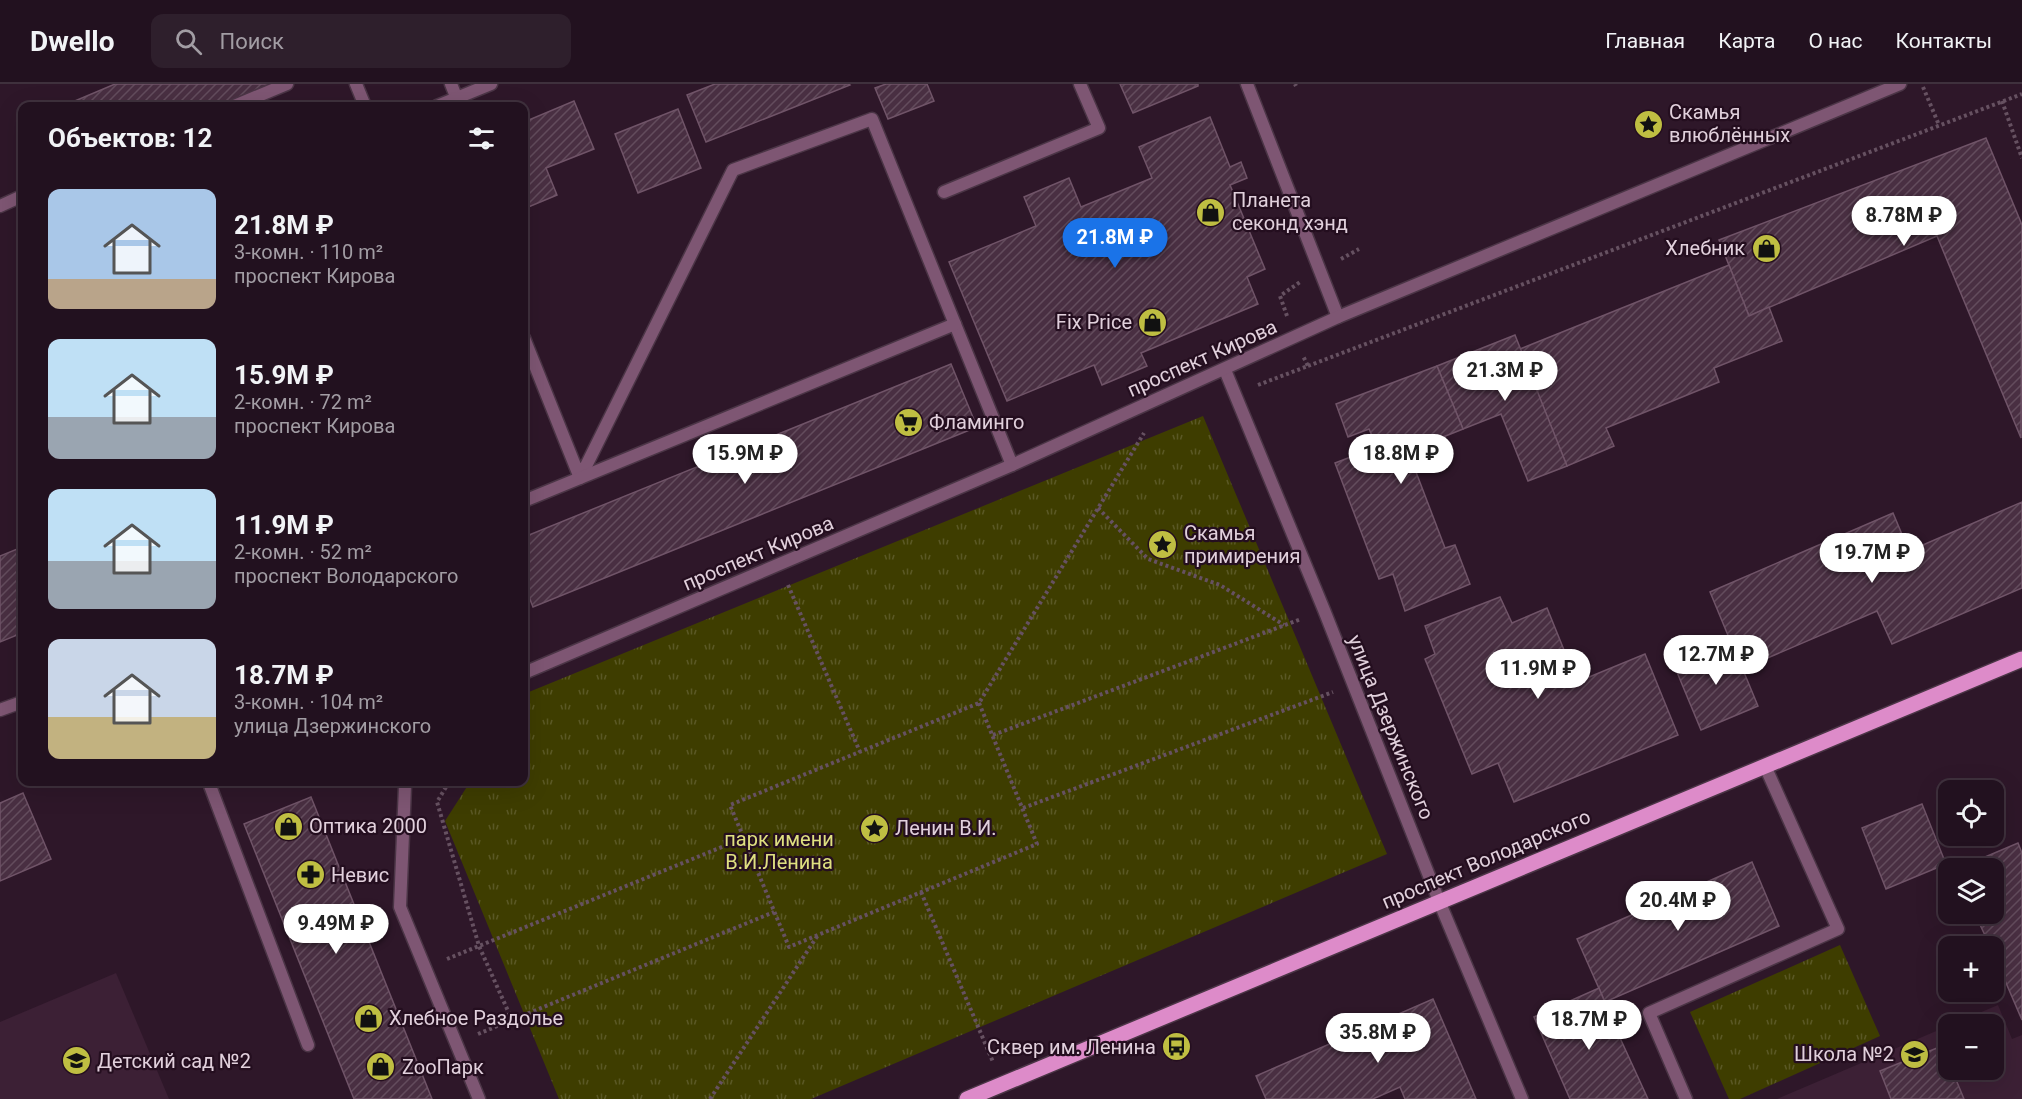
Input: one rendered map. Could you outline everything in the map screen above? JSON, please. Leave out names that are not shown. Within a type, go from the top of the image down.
[{"type":"main road","name":"проспект Володарского","points":[[967,1099],[2022,659]]},
{"type":"street","points":[[244,102],[287,84]]},
{"type":"street","points":[[356,84],[363,102]]},
{"type":"street","points":[[452,84],[457,99]]},
{"type":"street","points":[[448,102],[491,84]]},
{"type":"street","points":[[944,192],[1098,128],[1080,84]]},
{"type":"street","points":[[1247,84],[1338,317]]},
{"type":"street","name":"проспект Кирова","points":[[528,671],[1012,465],[1338,317],[1900,84]]},
{"type":"street","points":[[580,478],[733,170],[872,119],[1012,465]]},
{"type":"street","points":[[0,206],[18,198]]},
{"type":"street","points":[[528,499],[955,324]]},
{"type":"street","points":[[528,348],[580,478]]},
{"type":"street","name":"улица Дзержинского","points":[[1225,369],[1324,610],[1439,901],[1522,1099]]},
{"type":"street","points":[[0,710],[18,703]]},
{"type":"street","points":[[1686,1099],[1649,1013],[1838,929],[1765,766]]},
{"type":"street","points":[[211,786],[308,1046]]},
{"type":"street","points":[[406,786],[400,907],[479,1099]]},
{"type":"path","points":[[1922,84],[1939,125]]},
{"type":"path","points":[[1235,394],[2022,94]]},
{"type":"path","points":[[2002,101],[2022,158]]},
{"type":"path","points":[[1280,296],[1294,337],[1308,366]]},
{"type":"path","points":[[979,703],[1037,844],[789,946],[730,805],[979,703],[1148,427]]},
{"type":"path","points":[[1098,508],[1148,559],[1220,585],[1284,625]]},
{"type":"path","points":[[779,565],[860,752]]},
{"type":"path","points":[[993,735],[1324,610]]},
{"type":"path","points":[[1023,808],[1353,684]]},
{"type":"path","points":[[446,786],[437,802],[479,946],[512,1020]]},
{"type":"path","points":[[424,968],[744,838]]},
{"type":"path","points":[[921,892],[1002,1085]]},
{"type":"path","points":[[455,1043],[774,912]]},
{"type":"path","points":[[710,1099],[818,934]]},
{"type":"shaded area","name":"Детский сад №2","points":[[116,973],[169,1099],[0,1099],[0,1022]]},
{"type":"shaded area","name":"Школа №2","points":[[1998,1005],[2002,1014],[1977,1014]]},
{"type":"shaded area","name":"Школа №2","points":[[2004,1020],[2012,1039],[2022,1035],[2022,1099],[1777,1099],[1938,1030],[1938,1080],[2004,1080]]},
{"type":"green space","name":"парк имени В.И.Ленина","points":[[1203,416],[1387,854],[811,1099],[559,1099],[445,821],[467,786],[528,786],[528,692]]},
{"type":"green space","points":[[1840,945],[1880,1036],[1740,1099],[1729,1099],[1690,1012]]},
{"type":"building","points":[[115,84],[275,84],[232,102],[72,102]]},
{"type":"building","points":[[715,84],[850,85],[706,142],[687,95]]},
{"type":"building","points":[[886,84],[927,84],[934,101],[888,119],[875,88]]},
{"type":"building","points":[[1120,84],[1198,84],[1198,86],[1133,113]]},
{"type":"building","points":[[574,101],[594,149],[546,168],[557,195],[528,207],[528,120]]},
{"type":"building","points":[[678,109],[701,168],[638,193],[615,134]]},
{"type":"building","points":[[1210,117],[1230,167],[1241,162],[1247,178],[1230,185],[1265,269],[1247,277],[1258,304],[1141,353],[1147,366],[1102,385],[1094,365],[1007,401],[949,262],[1036,226],[1024,197],[1069,178],[1081,207],[1152,178],[1139,147]]},
{"type":"building","points":[[1986,138],[2022,225],[2021,438],[1937,236],[1749,316],[1719,240]]},
{"type":"building","points":[[1729,265],[1749,316],[1769,307],[1782,341],[1714,368],[1719,382],[1606,428],[1614,446],[1567,466],[1520,349]]},
{"type":"building","points":[[1515,335],[1567,466],[1528,481],[1501,414],[1463,429],[1437,366]]},
{"type":"building","points":[[951,364],[977,427],[533,607],[528,594],[528,535]]},
{"type":"building","points":[[1437,366],[1463,429],[1408,451],[1445,548],[1455,545],[1470,584],[1405,611],[1393,574],[1379,579],[1335,463],[1377,447],[1369,429],[1348,437],[1336,404]]},
{"type":"building","points":[[2022,502],[2022,588],[1892,644],[1877,611],[1742,669],[1710,592],[1893,513],[1909,551]]},
{"type":"building","points":[[18,549],[18,635],[0,642],[0,556]]},
{"type":"building","points":[[1500,597],[1512,623],[1547,608],[1577,682],[1645,654],[1678,735],[1514,802],[1498,763],[1472,774],[1425,659],[1435,654],[1425,626]]},
{"type":"building","points":[[1731,641],[1758,706],[1701,730],[1674,665]]},
{"type":"building","points":[[23,793],[51,859],[0,881],[0,803]]},
{"type":"building","points":[[311,797],[432,1099],[354,1099],[244,824]]},
{"type":"building","points":[[1922,804],[1944,858],[1938,858],[1938,867],[1886,889],[1862,828]]},
{"type":"building","points":[[2018,843],[2022,853],[2022,1020],[2004,978],[2004,936],[1985,936],[1980,924],[2004,924],[2004,858],[1983,858]]},
{"type":"building","points":[[1752,862],[1779,926],[1605,1002],[1577,939]]},
{"type":"building","points":[[1599,988],[1648,1099],[1570,1099],[1534,1017]]},
{"type":"building","points":[[1433,999],[1476,1099],[1405,1099],[1400,1087],[1373,1099],[1266,1099],[1256,1076]]},
{"type":"building","points":[[1938,1048],[1938,1080],[1956,1080],[1964,1099],[1891,1099],[1880,1071]]},
{"type":"place","name":"Скамья влюблённых","points":[[1648,124]]},
{"type":"place","name":"Планета секонд хэнд","points":[[1211,212]]},
{"type":"place","name":"Хлебник","points":[[1766,248]]},
{"type":"place","name":"Fix Price","points":[[1153,322]]},
{"type":"place","name":"Фламинго","points":[[908,422]]},
{"type":"place","name":"Скамья примирения","points":[[1163,545]]},
{"type":"place","name":"Оптика 2000","points":[[288,826]]},
{"type":"place","name":"Ленин В.И.","points":[[874,828]]},
{"type":"place","name":"Невис","points":[[310,875]]},
{"type":"place","name":"Хлебное Раздолье","points":[[368,1018]]},
{"type":"place","name":"Сквер им. Ленина","points":[[1177,1047]]},
{"type":"place","name":"Школа №2","points":[[1915,1054]]},
{"type":"place","name":"Детский сад №2","points":[[76,1061]]},
{"type":"place","name":"ZooПарк","points":[[381,1067]]}]
